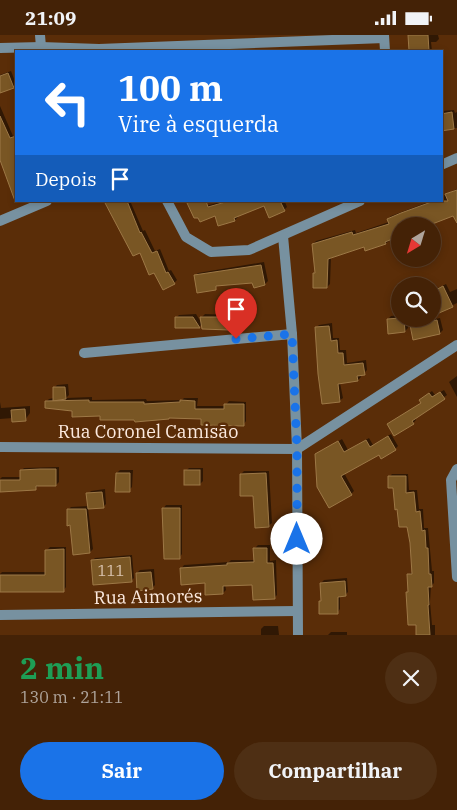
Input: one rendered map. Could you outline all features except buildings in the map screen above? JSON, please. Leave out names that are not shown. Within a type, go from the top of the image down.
[{"type":"street","points":[[40,35],[40,47]]},
{"type":"street","points":[[0,49],[40,47],[99,50],[384,37],[385,50]]},
{"type":"street","points":[[443,164],[457,158]]},
{"type":"street","points":[[0,221],[46,202]]},
{"type":"street","points":[[168,202],[186,237],[211,252],[249,250],[358,202]]},
{"type":"street","points":[[283,235],[292,334],[297,449],[298,635]]},
{"type":"street","points":[[84,353],[292,334]]},
{"type":"street","points":[[297,449],[457,345]]},
{"type":"street","name":"Rua Coronel Camisão","points":[[0,447],[297,449]]},
{"type":"street","points":[[457,469],[451,480],[457,577]]},
{"type":"street","name":"Rua Aimorés","points":[[0,615],[297,611]]},
{"type":"route","points":[[236,339],[292,334],[297,449],[297,539]]}]
